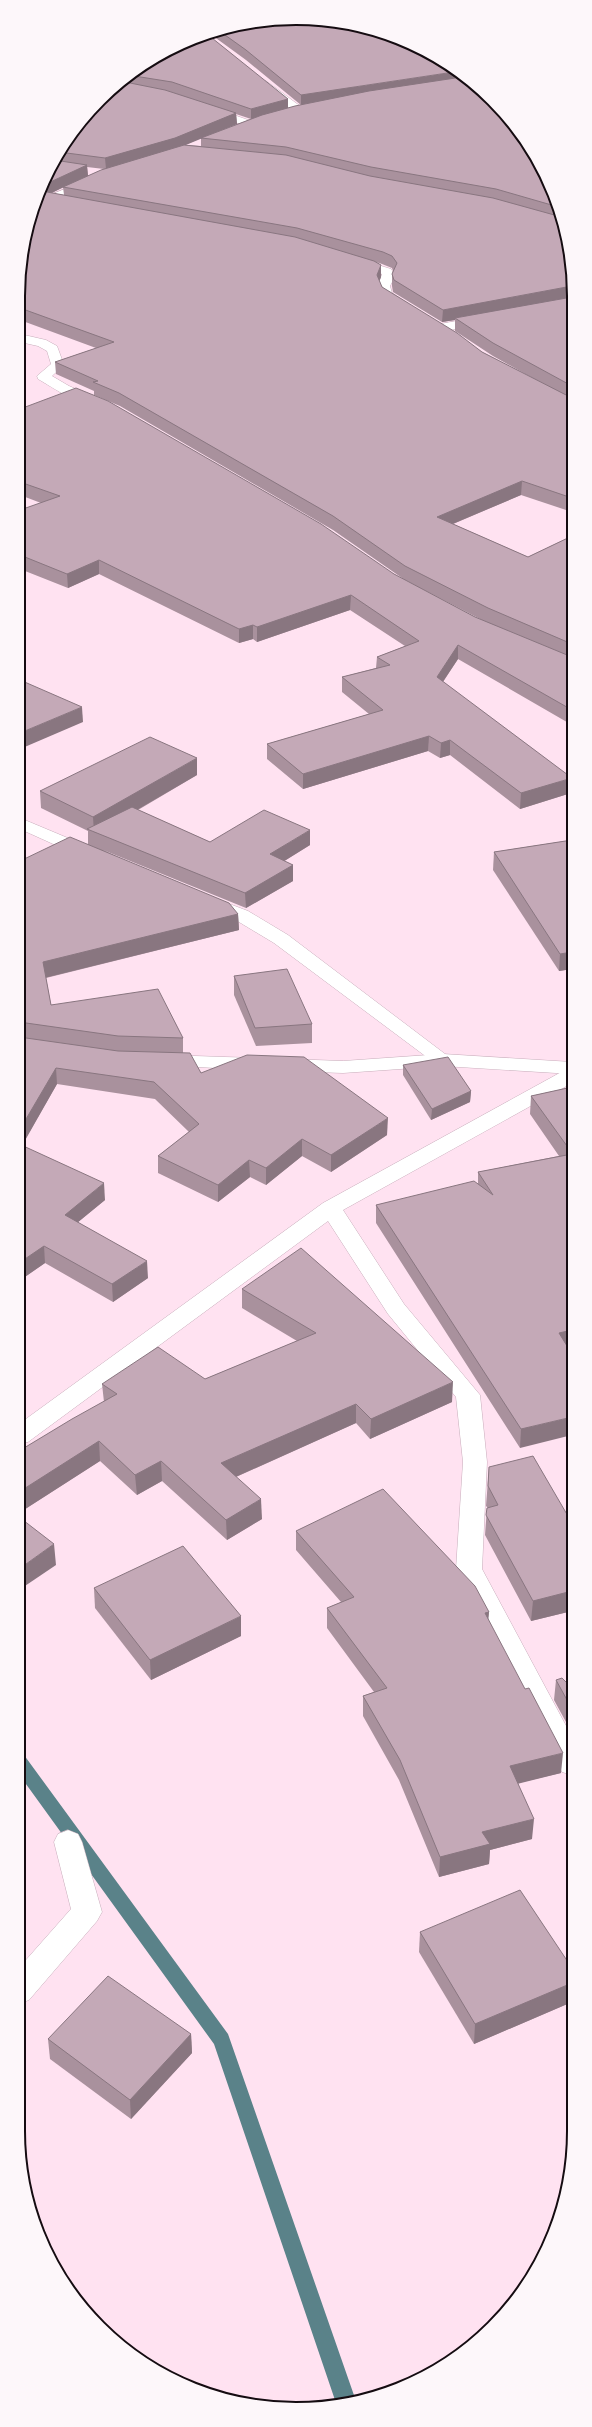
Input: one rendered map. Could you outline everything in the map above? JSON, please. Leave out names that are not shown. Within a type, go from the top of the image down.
[{"type":"street","points":[[256,75],[280,98],[300,111]]},
{"type":"street","points":[[199,105],[254,123],[234,131]]},
{"type":"street","points":[[286,114],[314,108]]},
{"type":"street","points":[[85,208],[62,204],[53,201],[52,198],[95,174]]},
{"type":"street","points":[[342,257],[387,272],[388,276],[384,286],[387,295],[416,314]]},
{"type":"street","points":[[440,328],[493,318]]},
{"type":"street","points":[[428,321],[456,338]]},
{"type":"street","points":[[25,339],[42,343],[53,349],[58,365],[43,376],[64,389],[107,408]]},
{"type":"street","points":[[25,825],[105,860]]},
{"type":"street","points":[[198,898],[241,915],[280,939],[443,1060]]},
{"type":"street","points":[[143,1061],[342,1067],[443,1060],[567,1068]]},
{"type":"street","points":[[25,1431],[96,1378],[331,1208],[567,1077]]},
{"type":"street","points":[[331,1208],[396,1309],[468,1395],[475,1462],[469,1569],[567,1755]]},
{"type":"street","points":[[25,1983],[88,1912],[68,1842]]},
{"type":"building","points":[[296,25],[331,27],[383,39],[432,61],[449,73],[301,95],[246,50],[224,34],[261,27]]},
{"type":"building","points":[[212,38],[288,99],[251,109],[172,82],[137,76],[176,53]]},
{"type":"building","points":[[457,78],[488,104],[511,131],[531,161],[551,205],[496,189],[371,167],[286,147],[201,138],[262,115],[295,106],[369,91]]},
{"type":"building","points":[[129,83],[165,90],[236,113],[175,138],[105,158],[66,153],[92,117],[104,104]]},
{"type":"building","points":[[184,145],[286,155],[370,176],[493,198],[555,215],[565,261],[567,287],[443,310],[394,280],[392,274],[397,263],[392,256],[383,252],[297,228],[63,187],[101,170]]},
{"type":"building","points":[[61,161],[87,165],[50,182]]},
{"type":"building","points":[[46,191],[295,237],[374,261],[381,265],[377,275],[382,287],[457,333],[482,352],[567,395],[567,496],[522,481],[437,517],[528,557],[567,538],[567,642],[488,608],[405,566],[333,516],[119,393],[93,382],[98,381],[55,362],[114,342],[25,310],[27,261],[30,243],[39,209]]},
{"type":"building","points":[[567,298],[567,383],[493,343],[455,318]]},
{"type":"building","points":[[76,388],[108,401],[321,524],[394,574],[475,617],[567,655],[567,707],[458,645],[437,677],[567,774],[567,779],[521,793],[450,740],[441,743],[429,736],[303,774],[267,744],[383,710],[342,677],[390,665],[377,657],[419,641],[351,595],[257,627],[253,625],[239,629],[99,560],[67,574],[25,557],[25,508],[60,496],[25,484],[25,407]]},
{"type":"building","points":[[25,682],[82,707],[25,731]]},
{"type":"building","points":[[150,737],[197,758],[93,817],[40,791]]},
{"type":"building","points":[[132,807],[210,842],[264,810],[310,830],[270,854],[293,865],[245,893],[87,829]]},
{"type":"building","points":[[70,837],[229,903],[238,914],[43,962],[51,1005],[158,989],[183,1038],[118,1036],[25,1023],[25,859]]},
{"type":"building","points":[[567,841],[567,953],[560,954],[494,852]]},
{"type":"building","points":[[287,969],[312,1024],[255,1028],[234,976]]},
{"type":"building","points":[[25,1038],[118,1051],[190,1053],[201,1073],[247,1055],[304,1057],[388,1118],[331,1155],[302,1139],[266,1168],[249,1160],[218,1185],[158,1156],[199,1124],[154,1082],[56,1068],[25,1121]]},
{"type":"building","points":[[448,1057],[471,1091],[432,1109],[403,1065]]},
{"type":"building","points":[[567,1088],[567,1146],[531,1096]]},
{"type":"building","points":[[25,1147],[104,1183],[65,1215],[147,1261],[112,1284],[44,1246],[25,1259]]},
{"type":"building","points":[[567,1155],[567,1331],[559,1333],[567,1346],[567,1418],[521,1429],[376,1205],[474,1181],[493,1195],[478,1172]]},
{"type":"building","points":[[301,1248],[453,1382],[371,1419],[356,1404],[221,1463],[261,1499],[226,1520],[161,1461],[135,1475],[99,1441],[25,1488],[25,1447],[117,1394],[102,1384],[158,1347],[205,1379],[316,1333],[242,1289]]},
{"type":"building","points":[[533,1456],[567,1514],[567,1592],[533,1601],[486,1515],[487,1508],[498,1505],[488,1486],[489,1467]]},
{"type":"building","points":[[383,1489],[475,1586],[489,1612],[485,1613],[525,1689],[529,1688],[563,1753],[510,1766],[534,1819],[482,1832],[490,1844],[440,1857],[400,1760],[363,1696],[387,1688],[327,1608],[354,1597],[296,1531]]},
{"type":"building","points":[[25,1522],[54,1544],[25,1565]]},
{"type":"building","points":[[183,1546],[241,1616],[150,1660],[94,1588]]},
{"type":"building","points":[[562,1678],[567,1683],[567,1700],[556,1680]]},
{"type":"building","points":[[520,1890],[567,1960],[567,1985],[475,2024],[420,1932]]},
{"type":"building","points":[[108,1976],[191,2034],[130,2100],[48,2039]]},
{"type":"waterway","points":[[25,1770],[222,2040],[344,2398]]}]
